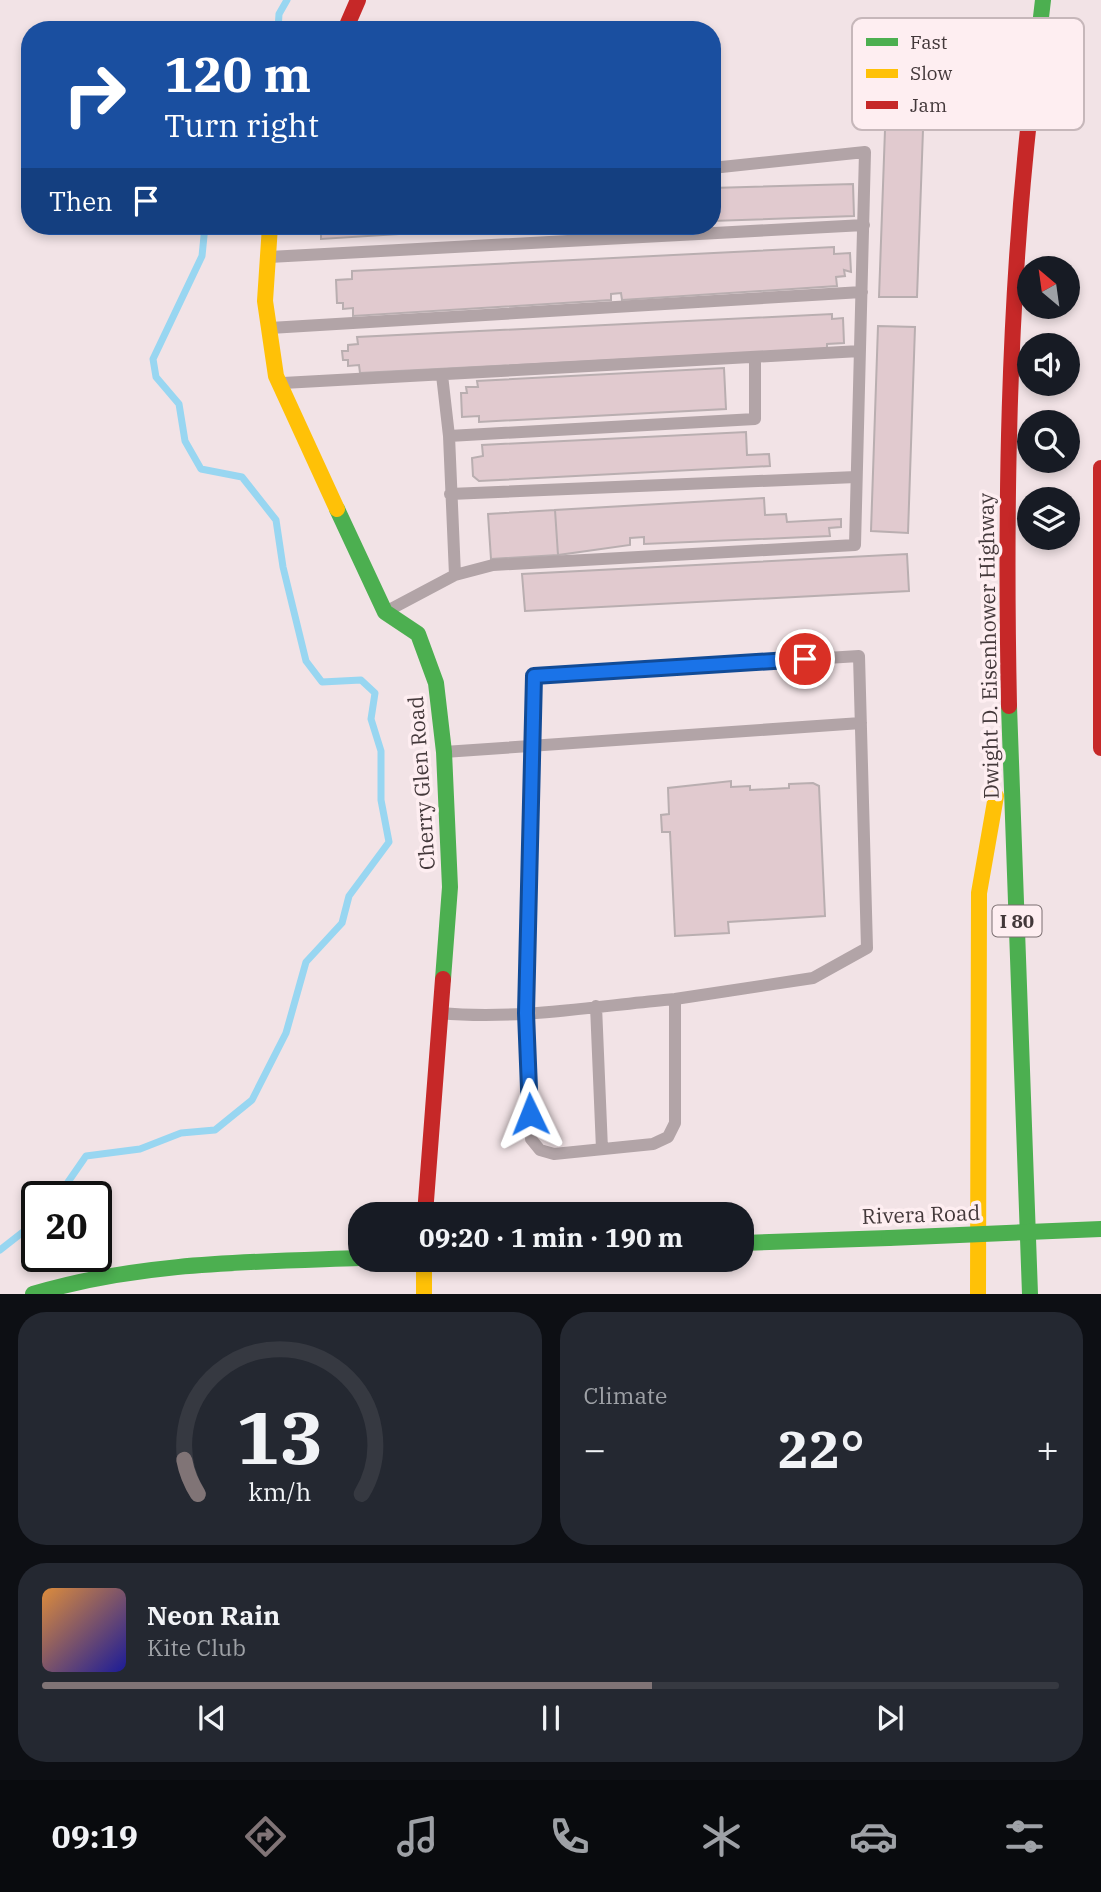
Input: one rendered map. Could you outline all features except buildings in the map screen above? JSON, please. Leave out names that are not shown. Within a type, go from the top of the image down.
[{"type":"main road","points":[[349,21],[358,0]]},
{"type":"main road","name":"Dwight D. Eisenhower Highway","points":[[1041,18],[1043,0]]},
{"type":"main road","name":"Dwight D. Eisenhower Highway","points":[[1029,130],[1020,212],[1008,476],[1009,719],[1030,1293]]},
{"type":"main road","points":[[269,235],[262,271],[267,328],[279,383],[386,612]]},
{"type":"main road","points":[[1101,468],[1101,748]]},
{"type":"main road","name":"Cherry Glen Road","points":[[386,612],[418,634],[436,683],[444,752],[450,887],[426,1202]]},
{"type":"main road","points":[[978,1293],[979,894],[1009,719]]},
{"type":"main road","name":"Rivera Road","points":[[754,1243],[1101,1229]]},
{"type":"main road","points":[[33,1293],[76,1280],[126,1271],[348,1259]]},
{"type":"main road","points":[[424,1272],[424,1293]]},
{"type":"lane","points":[[386,612],[455,575],[503,564],[855,544],[865,152],[721,167]]},
{"type":"lane","points":[[721,233],[864,225]]},
{"type":"lane","points":[[265,257],[677,235]]},
{"type":"lane","points":[[267,328],[862,292]]},
{"type":"lane","points":[[279,383],[860,351]]},
{"type":"lane","points":[[449,436],[755,419],[755,358]]},
{"type":"lane","points":[[442,375],[449,436],[455,575]]},
{"type":"lane","points":[[450,494],[856,477]]},
{"type":"lane","points":[[440,1013],[484,1017],[526,1013],[596,1006],[675,999],[813,978],[867,948],[859,656],[534,676],[526,1013],[531,1139],[540,1150],[554,1154],[653,1144],[668,1136],[675,1123],[675,999]]},
{"type":"lane","points":[[444,752],[861,723]]},
{"type":"lane","points":[[596,1006],[602,1149]]},
{"type":"waterway","points":[[279,21],[279,14],[287,0]]},
{"type":"waterway","points":[[69,1181],[86,1156],[140,1149],[181,1133],[215,1130],[252,1100],[286,1033],[306,962],[342,923],[349,896],[389,842],[381,800],[381,751],[371,719],[375,693],[361,680],[322,682],[306,661],[283,567],[276,520],[242,477],[201,469],[185,441],[179,404],[156,377],[153,359],[202,256],[204,235]]},
{"type":"waterway","points":[[0,1250],[21,1234]]},
{"type":"traffic: fast","points":[[1041,18],[1043,0]]},
{"type":"traffic: fast","points":[[337,509],[385,612],[418,634],[436,683],[444,752],[450,887],[443,979]]},
{"type":"traffic: fast","points":[[1009,706],[1030,1294]]},
{"type":"traffic: fast","points":[[889,1238],[1101,1229]]},
{"type":"traffic: fast","points":[[754,1243],[889,1238]]},
{"type":"traffic: fast","points":[[33,1294],[73,1283],[154,1270],[236,1263],[348,1258]]},
{"type":"traffic: slow","points":[[269,235],[265,301],[276,376],[337,509]]},
{"type":"traffic: slow","points":[[978,1294],[979,893],[996,796]]},
{"type":"traffic: slow","points":[[424,1272],[424,1294]]},
{"type":"traffic: jam","points":[[349,21],[358,0]]},
{"type":"traffic: jam","points":[[1009,706],[1007,557],[1010,408],[1017,259],[1028,130]]},
{"type":"traffic: jam","points":[[1101,468],[1101,748]]},
{"type":"traffic: jam","points":[[426,1202],[443,979]]},
{"type":"route","points":[[530,1114],[526,1013],[534,676],[805,659]]}]
